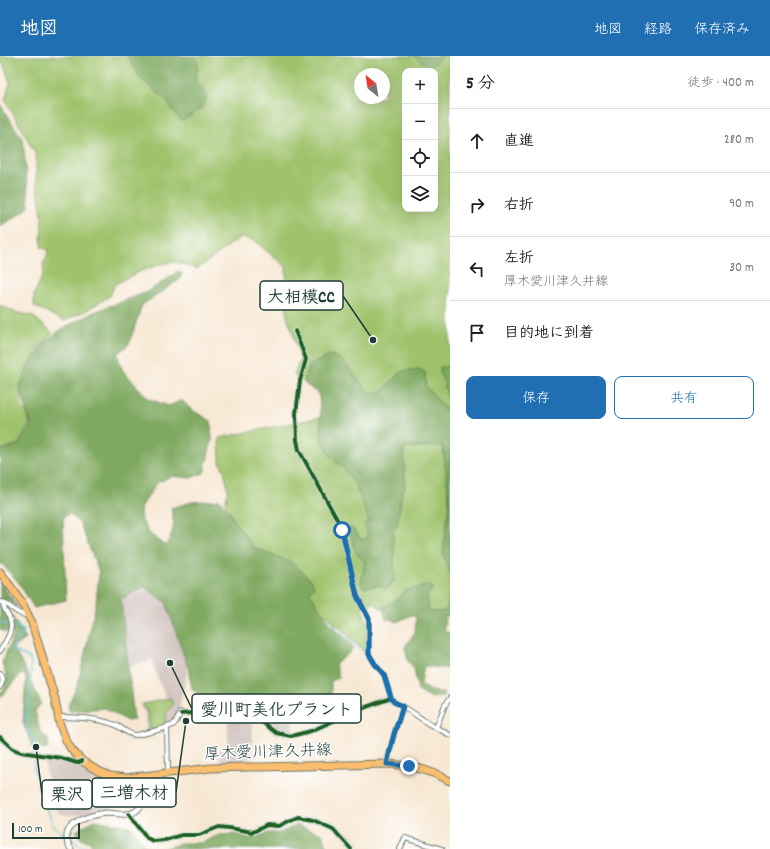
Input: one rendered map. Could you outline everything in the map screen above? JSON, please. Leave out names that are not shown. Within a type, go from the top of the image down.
[{"type":"main road","name":"厚木愛川津久井線","points":[[0,572],[16,592],[28,615],[53,693],[63,734],[67,744],[82,761],[92,768],[110,776],[126,778],[168,772],[240,767],[387,764],[427,771],[450,781]]},
{"type":"street","points":[[295,331],[306,359],[300,381],[296,414],[299,450],[342,530],[357,596],[369,619],[369,654],[384,675],[391,698],[394,702],[450,735]]},
{"type":"street","points":[[2,602],[11,606],[18,613],[28,615]]},
{"type":"street","points":[[0,651],[9,635],[11,628],[11,622],[2,602]]},
{"type":"street","points":[[0,673],[3,681],[0,687]]},
{"type":"street","points":[[59,717],[109,722],[135,735],[172,726],[180,713],[190,713],[202,718],[242,716],[259,721],[276,733],[291,736],[311,731],[358,710],[391,698]]},
{"type":"street","points":[[436,728],[445,705],[450,698]]},
{"type":"street","points":[[387,764],[394,734],[403,706]]},
{"type":"street","points":[[167,726],[168,772]]},
{"type":"street","points":[[0,737],[15,750],[61,758],[77,763],[82,761]]},
{"type":"street","points":[[71,849],[67,837],[68,831],[74,824],[96,815],[108,813],[129,814],[138,810],[144,798],[143,776]]},
{"type":"street","points":[[129,814],[147,838],[153,841],[165,840],[182,835],[203,834],[219,827],[253,832],[266,826],[279,826],[292,819],[298,818],[314,820],[333,828],[351,849]]},
{"type":"street","points":[[400,849],[405,838],[442,849]]},
{"type":"shaded area","points":[[137,589],[150,590],[165,602],[185,645],[187,673],[177,717],[172,724],[146,732],[145,714],[140,704],[166,698],[153,666],[153,660],[128,667],[120,606],[123,599],[128,594]]},
{"type":"shaded area","points":[[292,711],[294,734],[278,732],[273,727],[272,714]]},
{"type":"shaded area","points":[[228,717],[253,721],[251,763],[219,764],[219,750],[228,750]]},
{"type":"shaded area","points":[[46,758],[67,761],[107,778],[96,790],[111,794],[109,811],[90,815],[60,814],[57,810],[53,793],[49,785],[44,763]]},
{"type":"green space","points":[[0,56],[450,56],[450,609],[448,612],[404,615],[386,620],[383,610],[374,603],[367,605],[362,610],[368,622],[366,643],[367,654],[266,558],[251,549],[225,504],[228,490],[224,470],[220,463],[219,438],[346,412],[294,375],[301,359],[287,316],[286,267],[255,241],[241,237],[197,269],[175,262],[162,264],[141,271],[115,284],[110,296],[87,310],[64,321],[34,306],[34,294],[44,272],[43,264],[47,257],[48,250],[41,247],[42,215],[36,181],[36,155],[5,100],[10,83],[3,63],[0,62]]},
{"type":"green space","points":[[127,56],[196,56],[198,67],[195,80],[207,97],[202,108],[183,121],[180,120],[164,98],[141,79]]},
{"type":"green space","points":[[414,56],[443,56],[432,66],[422,62]]},
{"type":"green space","points":[[0,104],[23,140],[29,206],[26,210],[0,226]]},
{"type":"green space","points":[[177,271],[182,273],[180,279],[142,305],[129,344],[117,354],[123,371],[149,399],[169,406],[182,400],[192,410],[211,421],[212,440],[204,473],[191,478],[171,476],[157,483],[141,507],[140,514],[142,521],[149,533],[165,546],[171,536],[173,528],[171,508],[191,502],[220,500],[253,547],[291,562],[312,581],[314,587],[309,592],[334,629],[354,647],[347,655],[335,664],[339,678],[331,681],[331,700],[322,705],[308,697],[292,700],[276,713],[210,710],[205,700],[192,689],[188,668],[166,602],[144,587],[121,599],[134,720],[127,721],[105,708],[69,711],[68,706],[78,684],[96,603],[99,572],[80,524],[69,513],[63,518],[66,600],[34,608],[19,583],[2,564],[0,565],[0,451],[19,445],[31,424],[20,389],[28,366],[46,342],[56,333],[94,312],[145,293],[172,276]]},
{"type":"green space","points":[[0,305],[15,312],[33,316],[53,333],[36,352],[28,374],[20,385],[22,408],[26,411],[30,423],[18,444],[0,450]]},
{"type":"green space","points":[[331,355],[343,361],[370,394],[383,391],[397,375],[403,371],[419,369],[425,372],[426,386],[444,408],[450,408],[450,573],[443,554],[449,502],[443,446],[404,448],[405,487],[402,492],[397,525],[393,530],[395,580],[386,589],[381,585],[364,588],[361,584],[365,562],[356,553],[349,529],[352,528],[362,540],[368,537],[364,524],[369,521],[356,486],[345,470],[332,458],[322,441],[319,394],[305,384],[305,378],[310,365]]},
{"type":"green space","points":[[450,366],[450,406],[440,374],[440,367]]},
{"type":"green space","points":[[0,582],[17,606],[16,607],[7,598],[8,610],[26,639],[13,648],[41,703],[35,711],[40,731],[48,739],[48,749],[33,748],[23,723],[26,676],[21,674],[0,698],[0,693],[6,686],[7,682],[2,663],[14,634],[0,630]]},
{"type":"green space","points":[[429,585],[433,588],[427,597],[429,612],[446,611],[450,596],[450,616],[445,616],[444,631],[450,633],[450,669],[424,666],[421,684],[431,691],[444,693],[443,697],[432,698],[418,691],[414,668],[408,661],[405,647],[415,632],[416,617],[411,615],[397,622],[392,620],[383,607],[398,599],[406,590]]},
{"type":"green space","points":[[171,698],[173,704],[167,712],[165,725],[152,730],[150,729],[148,714],[143,704]]},
{"type":"green space","points":[[94,820],[130,826],[144,845],[163,849],[93,849],[90,842],[80,838],[76,831]]},
{"type":"green space","points":[[297,825],[322,834],[329,849],[163,849],[181,843],[201,843],[219,835],[237,834],[250,838],[268,833],[280,833]]},
{"type":"waterway","points":[[0,622],[16,626],[24,631],[12,650],[28,657],[31,662],[30,700],[25,722],[36,747],[34,769],[44,805],[51,818],[52,825],[66,836]]},
{"type":"waterway","points":[[333,623],[337,631],[363,650],[372,667]]},
{"type":"waterway","points":[[69,838],[82,847],[123,849]]},
{"type":"cycle path","points":[[295,331],[306,359],[300,381],[296,414],[299,450],[342,530],[357,596],[369,619],[369,654],[384,675],[391,698],[394,702],[403,706],[391,744],[387,764]]},
{"type":"cycle path","points":[[181,714],[190,713],[201,718],[242,716],[262,722],[276,733],[291,736],[311,731],[358,710],[391,698]]},
{"type":"cycle path","points":[[0,737],[13,749],[21,752],[61,758],[77,763],[82,761]]},
{"type":"cycle path","points":[[129,814],[147,838],[153,841],[165,840],[182,835],[199,835],[219,827],[253,832],[267,825],[279,826],[298,817],[313,820],[333,829],[351,849]]},
{"type":"place","name":"大相模CC","points":[[373,340]]},
{"type":"place","name":"愛川町美化プラント","points":[[170,663]]},
{"type":"place","name":"三増木材","points":[[186,721]]},
{"type":"place","name":"栗沢","points":[[36,747]]},
{"type":"route","points":[[342,530],[357,596],[370,621],[369,654],[371,659],[384,675],[391,698],[394,702],[403,706],[394,734],[387,764],[409,766]]}]
